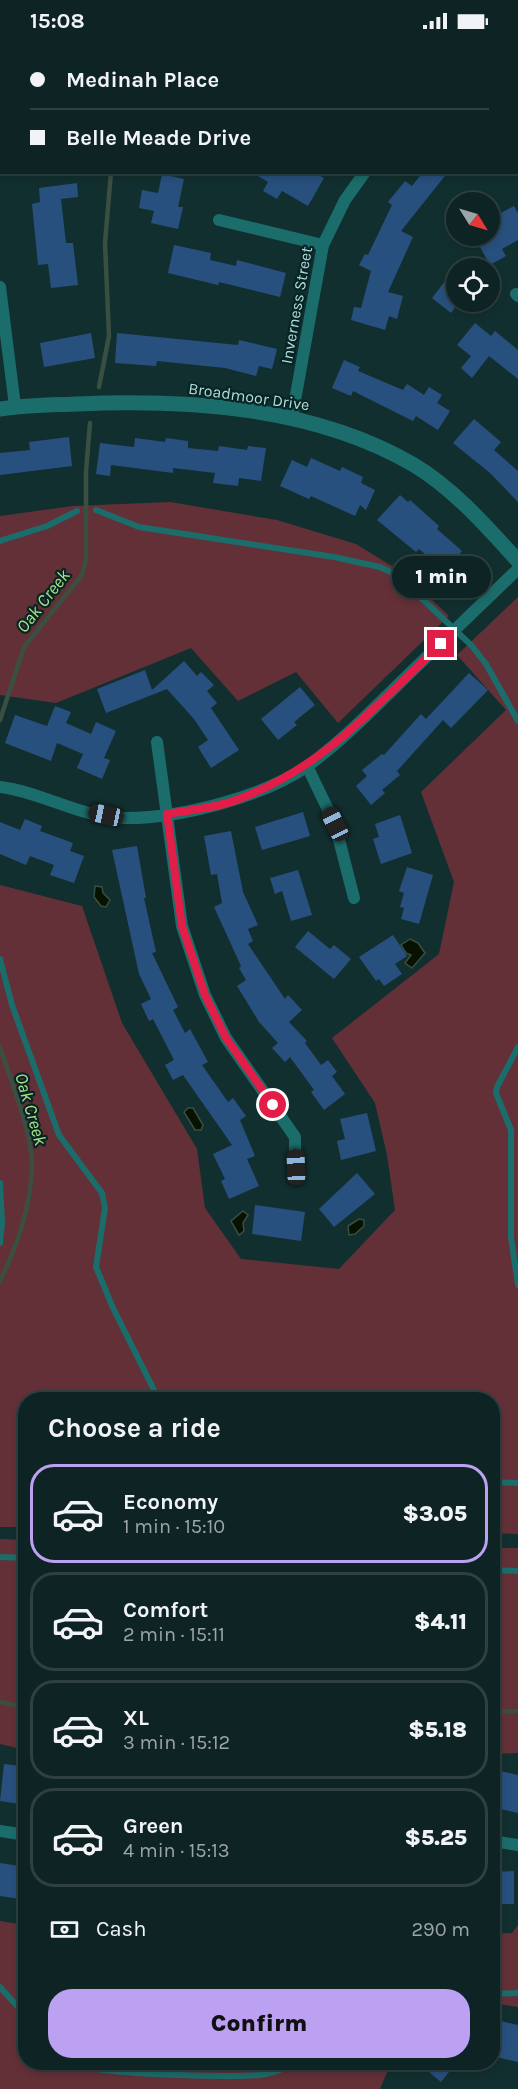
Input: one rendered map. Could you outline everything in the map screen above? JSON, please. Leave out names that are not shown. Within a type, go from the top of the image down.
[{"type":"street","name":"Inverness Street","points":[[292,417],[323,244],[345,200],[364,174]]},
{"type":"street","points":[[219,220],[323,244]]},
{"type":"street","points":[[0,287],[8,407]]},
{"type":"street","name":"Broadmoor Drive","points":[[8,407],[116,402],[207,406],[292,417],[370,442],[416,466],[443,486],[485,525],[518,561]]},
{"type":"street","points":[[0,787],[24,790],[74,808],[121,818],[167,814],[237,800],[307,766],[351,732],[518,569]]},
{"type":"street","points":[[157,742],[182,926],[205,995],[226,1038],[295,1137],[296,1167]]},
{"type":"street","points":[[307,766],[335,824],[354,898]]},
{"type":"street","points":[[0,1831],[18,1833]]},
{"type":"street","points":[[500,1842],[518,1845]]},
{"type":"lane","points":[[96,510],[139,527],[334,556],[380,567],[405,583],[472,646],[486,664],[518,721]]},
{"type":"lane","points":[[0,541],[47,526],[77,511]]},
{"type":"lane","points":[[0,959],[12,1005],[59,1135],[102,1193],[105,1208],[96,1267],[113,1308],[155,1392]]},
{"type":"lane","points":[[518,1047],[496,1093],[511,1130],[511,1238],[518,1285]]},
{"type":"lane","points":[[0,1183],[3,1222],[0,1243]]},
{"type":"lane","points":[[500,1482],[518,1483]]},
{"type":"lane","points":[[0,1557],[18,1558]]},
{"type":"lane","points":[[500,1570],[518,1571]]},
{"type":"lane","points":[[0,1987],[18,2007]]},
{"type":"lane","points":[[500,1994],[518,1994]]},
{"type":"lane","points":[[106,2070],[234,2076],[270,2073],[278,2070]]},
{"type":"shaded area","points":[[170,502],[277,520],[356,544],[403,573],[449,616],[338,723],[296,672],[238,701],[191,648],[56,703],[0,695],[0,516],[73,506]]},
{"type":"shaded area","points":[[518,597],[518,1534],[500,1533],[500,1392],[18,1392],[18,1527],[0,1527],[0,885],[82,906],[122,1023],[197,1149],[205,1208],[241,1259],[339,1269],[395,1210],[387,1155],[375,1103],[332,1038],[439,954],[454,882],[421,792],[506,710],[457,655]]},
{"type":"shaded area","points":[[95,886],[102,887],[103,893],[110,900],[106,907],[101,906],[94,897]]},
{"type":"shaded area","points":[[410,939],[418,943],[425,953],[412,968],[405,963],[411,955],[406,953],[401,945]]},
{"type":"shaded area","points":[[188,1108],[193,1108],[203,1125],[201,1130],[195,1130],[184,1112]]},
{"type":"shaded area","points":[[243,1211],[248,1215],[243,1223],[244,1231],[239,1235],[231,1221]]},
{"type":"shaded area","points":[[359,1219],[364,1220],[364,1226],[355,1234],[349,1235],[348,1226]]},
{"type":"shaded area","points":[[0,1539],[18,1540],[18,1748],[0,1744]]},
{"type":"shaded area","points":[[500,1548],[518,1548],[518,1753],[500,1754]]},
{"type":"shaded area","points":[[0,1921],[18,1924],[18,2070],[388,2070],[380,2089],[0,2089]]},
{"type":"shaded area","points":[[518,1925],[518,2007],[500,2004],[500,1934],[512,1933]]},
{"type":"building","points":[[162,174],[184,179],[178,207],[183,207],[178,229],[151,223],[154,211],[139,208],[142,190],[158,193]]},
{"type":"building","points":[[254,174],[317,174],[324,178],[308,206],[282,191],[277,199],[263,191],[268,182]]},
{"type":"building","points":[[421,174],[446,174],[401,231],[413,237],[388,292],[403,296],[397,319],[389,316],[385,330],[351,320],[354,307],[361,308],[371,271],[359,265],[365,254],[368,255],[392,205],[388,202],[405,181],[412,186]]},
{"type":"building","points":[[77,183],[78,197],[61,199],[66,243],[73,243],[78,285],[51,288],[48,264],[38,265],[32,204],[40,202],[39,188]]},
{"type":"building","points":[[514,206],[518,213],[518,240],[502,249],[506,256],[500,259],[486,258],[480,246],[500,246],[500,213]]},
{"type":"building","points":[[174,245],[211,253],[210,260],[236,266],[237,260],[286,273],[280,297],[219,282],[218,285],[168,273]]},
{"type":"building","points":[[446,280],[446,309],[432,298]]},
{"type":"building","points":[[475,323],[491,336],[495,331],[518,350],[518,379],[489,356],[472,378],[461,368],[471,356],[457,345]]},
{"type":"building","points":[[91,333],[95,358],[44,367],[40,343]]},
{"type":"building","points":[[117,333],[238,345],[239,340],[277,349],[272,369],[259,366],[256,376],[225,368],[157,361],[156,366],[115,363]]},
{"type":"building","points":[[344,360],[360,367],[358,371],[403,390],[407,384],[424,395],[429,387],[442,395],[437,403],[450,411],[438,430],[416,416],[413,421],[353,391],[351,396],[332,388]]},
{"type":"building","points":[[474,419],[501,442],[494,450],[518,471],[518,502],[490,473],[453,443]]},
{"type":"building","points":[[69,437],[72,466],[0,475],[0,453],[30,450],[29,442]]},
{"type":"building","points":[[135,438],[165,442],[166,438],[188,441],[188,448],[218,451],[219,446],[247,450],[248,446],[266,448],[261,481],[239,478],[238,486],[213,483],[215,473],[173,468],[173,473],[111,465],[110,476],[96,474],[100,443],[134,447]]},
{"type":"building","points":[[311,458],[340,471],[342,467],[363,477],[361,483],[375,490],[366,510],[360,505],[355,516],[311,496],[309,499],[280,486],[292,460],[307,467]]},
{"type":"building","points":[[400,495],[408,502],[410,500],[439,526],[437,529],[462,551],[457,557],[469,567],[454,585],[434,568],[437,564],[419,549],[416,552],[377,520]]},
{"type":"building","points":[[184,661],[197,676],[201,672],[214,685],[207,691],[217,703],[211,708],[239,750],[211,768],[198,747],[208,740],[194,719],[167,689],[106,713],[97,689],[145,670],[152,690]]},
{"type":"building","points":[[469,673],[488,690],[451,728],[443,720],[397,771],[400,775],[382,790],[385,793],[371,805],[356,786],[367,776],[362,770],[382,754],[384,755],[421,714],[426,719]]},
{"type":"building","points":[[300,687],[315,705],[294,722],[297,725],[278,740],[261,719]]},
{"type":"building","points":[[55,706],[71,712],[66,723],[91,734],[96,722],[116,731],[104,758],[110,760],[102,779],[77,768],[83,754],[57,743],[51,761],[5,743],[15,715],[47,726]]},
{"type":"building","points":[[303,812],[310,836],[262,850],[255,827]]},
{"type":"building","points":[[400,815],[412,853],[381,864],[373,839],[379,837],[375,824]]},
{"type":"building","points":[[25,819],[42,826],[40,831],[73,843],[70,851],[84,856],[74,883],[50,875],[54,865],[30,856],[26,865],[0,854],[0,822],[20,830]]},
{"type":"building","points":[[231,831],[243,892],[258,925],[248,929],[253,941],[248,944],[285,999],[288,995],[302,1010],[289,1022],[307,1041],[305,1043],[321,1065],[328,1060],[337,1072],[332,1076],[345,1094],[324,1110],[311,1092],[314,1090],[290,1057],[285,1062],[272,1048],[278,1043],[259,1022],[237,986],[246,980],[214,907],[222,903],[217,874],[211,875],[204,836]]},
{"type":"building","points":[[137,846],[146,898],[144,898],[156,952],[152,953],[178,1007],[173,1010],[185,1033],[190,1029],[208,1062],[202,1065],[228,1102],[233,1098],[246,1116],[240,1120],[255,1156],[247,1159],[259,1186],[229,1199],[221,1181],[225,1179],[213,1154],[232,1145],[183,1075],[173,1080],[165,1065],[174,1060],[153,1019],[149,1021],[141,1004],[151,999],[139,974],[112,850]]},
{"type":"building","points":[[407,867],[433,875],[419,924],[401,919],[404,908],[400,907],[404,893],[399,891]]},
{"type":"building","points":[[298,870],[312,915],[291,921],[282,891],[275,894],[270,878]]},
{"type":"building","points":[[308,931],[330,949],[334,945],[351,959],[334,979],[295,947]]},
{"type":"building","points":[[393,935],[407,956],[395,964],[402,974],[384,986],[379,979],[376,981],[359,957]]},
{"type":"building","points":[[367,1113],[376,1151],[341,1160],[337,1141],[345,1139],[340,1119]]},
{"type":"building","points":[[357,1173],[375,1194],[334,1227],[319,1209]]},
{"type":"building","points":[[255,1205],[305,1212],[301,1241],[252,1234]]},
{"type":"building","points":[[4,1764],[18,1766],[18,1804],[0,1801]]},
{"type":"building","points":[[500,1771],[518,1775],[518,1813],[500,1809]]},
{"type":"building","points":[[0,1863],[18,1866],[18,1899],[0,1896]]},
{"type":"building","points":[[514,1871],[514,1904],[500,1904],[500,1872]]},
{"type":"building","points":[[500,2021],[518,2025],[518,2062],[500,2058]]},
{"type":"building","points":[[427,2070],[451,2070],[441,2082]]},
{"type":"waterway","name":"Oak Creek","points":[[99,387],[109,336],[105,243],[111,174]]},
{"type":"waterway","name":"Oak Creek","points":[[0,720],[24,647],[82,575],[86,560],[86,472],[90,423]]},
{"type":"waterway","name":"Oak Creek","points":[[0,1047],[24,1120],[32,1162],[30,1193],[23,1223],[0,1281]]},
{"type":"waterway","points":[[0,1702],[18,1705]]},
{"type":"waterway","points":[[500,1712],[518,1711]]},
{"type":"route","points":[[273,1105],[226,1038],[205,995],[182,926],[167,814],[237,800],[307,766],[351,732],[441,644]]}]
